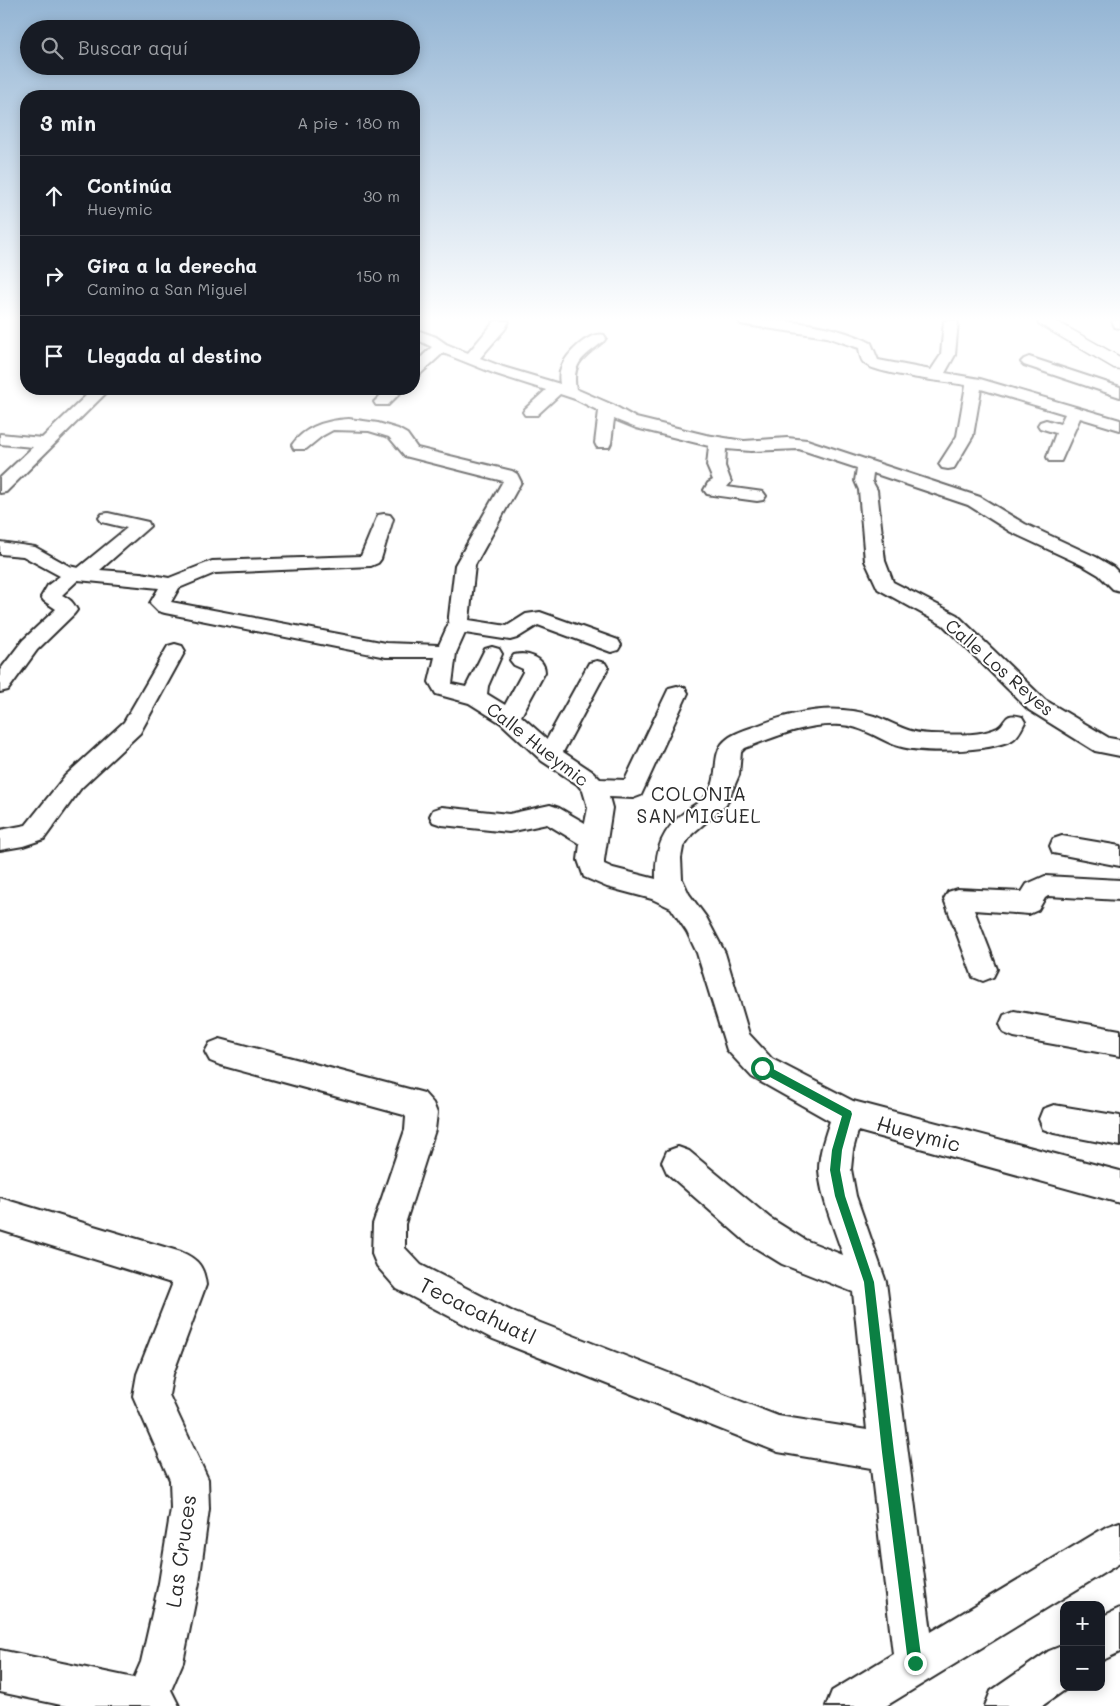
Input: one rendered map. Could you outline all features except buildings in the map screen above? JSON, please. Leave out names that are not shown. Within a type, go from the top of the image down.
[{"type":"street","points":[[0,488],[90,401]]},
{"type":"street","points":[[531,412],[548,401]]},
{"type":"street","points":[[589,401],[642,425],[718,441],[743,446],[762,447],[791,442],[801,444],[974,501],[1018,528],[1089,561],[1106,571],[1120,584]]},
{"type":"street","points":[[948,464],[965,436],[971,401]]},
{"type":"street","points":[[1039,401],[1120,425]]},
{"type":"street","points":[[603,443],[607,408]]},
{"type":"street","points":[[1055,457],[1075,411]]},
{"type":"street","name":"Calle Hueymic","points":[[300,445],[325,427],[337,424],[371,427],[392,432],[404,440],[411,452],[506,475],[511,478],[512,482],[465,565],[458,625],[446,653],[440,682],[444,689],[476,697],[509,718],[550,755],[585,778],[594,788],[600,808],[593,840],[591,860],[593,870],[607,877],[659,890],[680,901],[697,925],[712,953],[737,1041]]},
{"type":"street","points":[[1046,424],[1065,431]]},
{"type":"street","points":[[0,439],[44,443]]},
{"type":"street","points":[[718,441],[716,466],[722,482],[714,487],[713,490],[757,496]]},
{"type":"street","name":"Calle Los Reyes","points":[[867,466],[862,476],[864,486],[868,490],[875,561],[885,585],[950,620],[1038,705],[1104,745],[1120,748]]},
{"type":"street","points":[[0,685],[30,645],[67,610],[64,604],[52,597],[55,589],[141,526],[108,518]]},
{"type":"street","points":[[0,548],[28,551],[62,570],[78,574],[141,579],[171,584],[212,567],[364,562],[371,559],[384,519]]},
{"type":"street","points":[[171,584],[160,603],[165,607],[386,650],[433,650],[446,653]]},
{"type":"street","points":[[458,625],[510,634],[533,619],[540,618],[611,645]]},
{"type":"street","points":[[0,840],[22,838],[35,832],[73,782],[132,727],[175,651]]},
{"type":"street","points":[[476,697],[477,686],[492,654]]},
{"type":"street","points":[[509,718],[534,672],[534,666],[521,660]]},
{"type":"street","points":[[550,755],[597,668]]},
{"type":"street","points":[[594,788],[632,789],[677,693]]},
{"type":"street","points":[[680,901],[669,879],[668,858],[671,846],[683,827],[718,799],[728,775],[730,750],[737,742],[782,725],[810,718],[842,717],[867,722],[903,739],[928,742],[985,741],[1006,734],[1014,722]]},
{"type":"street","points":[[442,816],[509,823],[550,814],[593,840]]},
{"type":"street","points":[[1062,846],[1120,856]]},
{"type":"street","points":[[983,969],[957,899],[1029,903],[1036,891],[1045,886],[1120,890]]},
{"type":"street","points":[[1014,1024],[1120,1043]]},
{"type":"street","name":"Hueymic","points":[[737,1041],[762,1068],[847,1114],[1120,1187]]},
{"type":"street","name":"Tecacahuatl","points":[[220,1052],[413,1102],[422,1113],[420,1130],[389,1224],[389,1254],[410,1277],[505,1327],[778,1434],[888,1452]]},
{"type":"street","points":[[847,1114],[837,1150],[835,1170],[840,1196],[869,1282],[888,1452],[915,1663]]},
{"type":"street","points":[[1054,1119],[1120,1131]]},
{"type":"street","points":[[678,1162],[758,1230],[794,1252],[869,1282]]},
{"type":"street","name":"Las Cruces","points":[[0,1214],[181,1269],[188,1275],[189,1286],[155,1374],[151,1396],[189,1479],[190,1509],[179,1584],[162,1662],[150,1705]]},
{"type":"street","points":[[847,1706],[915,1663],[1120,1541]]},
{"type":"street","points":[[1105,1638],[1120,1628]]},
{"type":"street","points":[[1006,1706],[1060,1669]]},
{"type":"street","points":[[0,1672],[150,1705]]},
{"type":"district","name":"COLONIA SAN MIGUEL","points":[[699,804]]},
{"type":"route","points":[[762,1068],[847,1114],[837,1150],[835,1170],[840,1196],[869,1282],[888,1452],[915,1663]]}]
